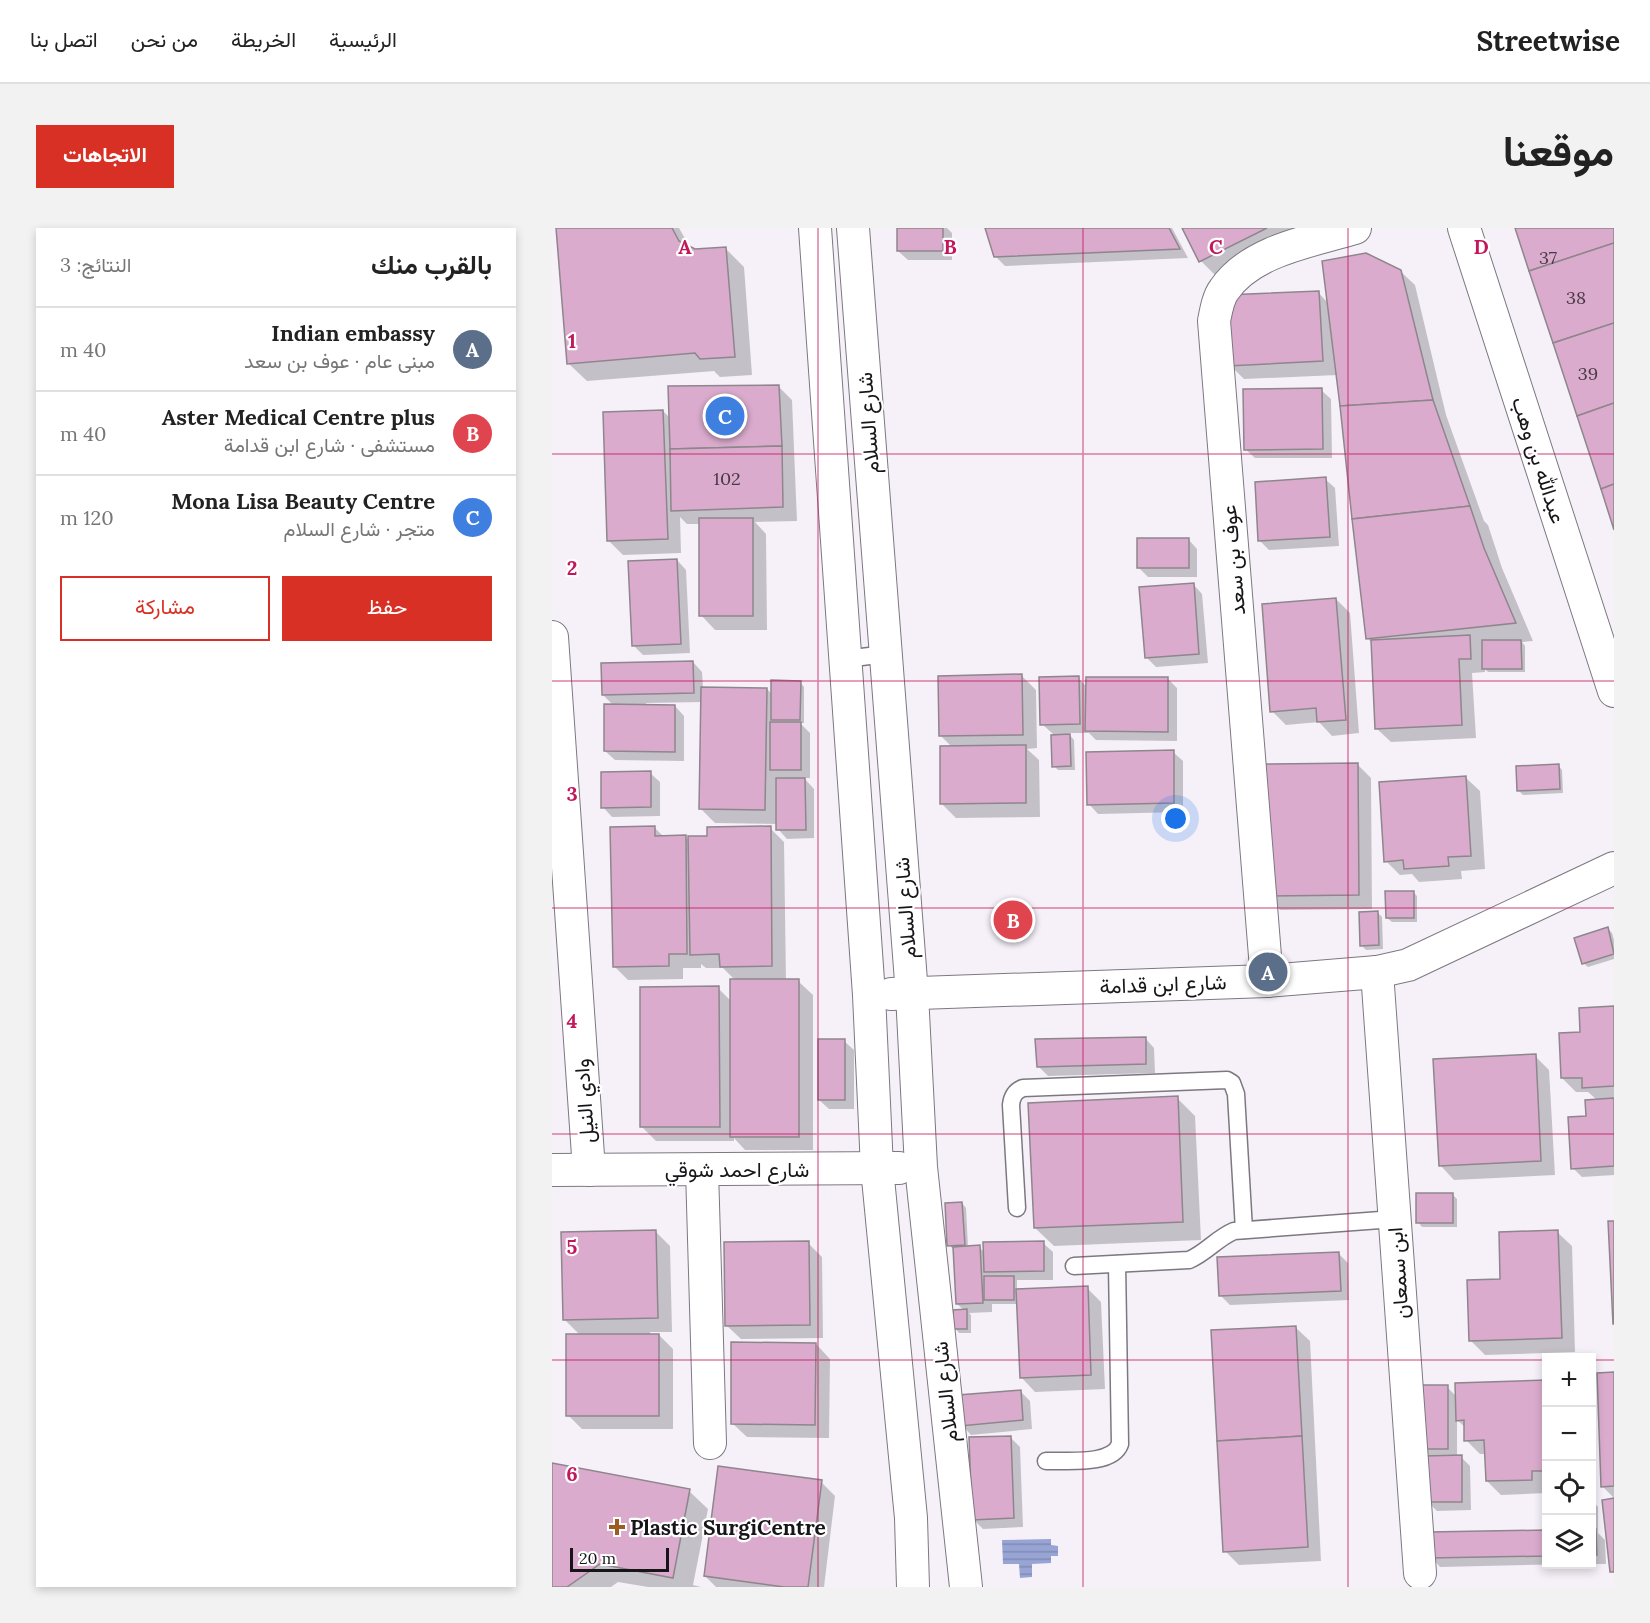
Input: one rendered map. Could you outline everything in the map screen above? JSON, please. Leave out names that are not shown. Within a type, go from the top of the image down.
[{"type":"street","name":"شارع السلام","points":[[815,228],[869,995],[878,1168],[911,1518],[913,1587]]},
{"type":"street","name":"شارع السلام","points":[[853,228],[912,994],[921,1167],[966,1587]]},
{"type":"street","name":"عوف بن سعد","points":[[1266,981],[1214,321],[1222,292],[1239,272],[1266,255],[1355,228]]},
{"type":"street","name":"عبدالله بن وهب","points":[[1464,228],[1614,692]]},
{"type":"street","name":"وادي النيل","points":[[552,637],[589,1170]]},
{"type":"street","name":"شارع ابن قدامة","points":[[869,995],[1266,981],[1377,972],[1408,965],[1614,868]]},
{"type":"street","name":"ابن سمعان","points":[[1377,972],[1420,1573]]},
{"type":"street","name":"شارع احمد شوقي","points":[[552,1170],[921,1167]]},
{"type":"street","points":[[702,1170],[710,1443]]},
{"type":"lane","points":[[845,659],[886,654]]},
{"type":"lane","points":[[1017,1208],[1011,1105],[1014,1094],[1018,1090],[1227,1080],[1232,1083],[1236,1094],[1244,1230]]},
{"type":"lane","points":[[1074,1266],[1189,1260],[1201,1255],[1226,1234],[1234,1231],[1394,1219]]},
{"type":"lane","points":[[1046,1461],[1102,1459],[1114,1454],[1120,1444],[1117,1264]]},
{"type":"water","points":[[1051,1539],[1051,1545],[1058,1546],[1058,1556],[1051,1556],[1051,1563],[1032,1564],[1032,1577],[1020,1578],[1019,1564],[1003,1564],[1002,1540]]},
{"type":"building","points":[[556,228],[672,228],[679,241],[695,249],[726,247],[735,357],[700,359],[695,353],[567,364]]},
{"type":"building","points":[[897,228],[943,228],[943,251],[897,251]]},
{"type":"building","points":[[985,228],[1169,228],[1180,249],[994,257]]},
{"type":"building","points":[[1182,228],[1267,228],[1199,262]]},
{"type":"building","points":[[1515,228],[1614,228],[1614,243],[1529,271]]},
{"type":"building","points":[[1614,243],[1614,323],[1553,343],[1529,271]]},
{"type":"building","points":[[1366,253],[1401,270],[1433,400],[1340,406],[1322,261]]},
{"type":"building","points":[[1319,291],[1323,361],[1228,366],[1225,295]]},
{"type":"building","points":[[1614,323],[1614,403],[1577,416],[1553,343]]},
{"type":"building","points":[[779,385],[782,446],[670,449],[668,386]]},
{"type":"building","points":[[1322,388],[1323,449],[1244,450],[1243,389]]},
{"type":"building","points":[[1433,400],[1470,506],[1352,519],[1340,406]]},
{"type":"building","points":[[1614,403],[1614,484],[1601,489],[1577,416]]},
{"type":"building","points":[[663,410],[668,539],[607,541],[603,412]]},
{"type":"building","points":[[782,446],[783,507],[671,511],[670,449]]},
{"type":"building","points":[[1326,477],[1330,537],[1258,541],[1255,482]]},
{"type":"building","points":[[1614,484],[1614,530],[1601,489]]},
{"type":"building","points":[[1470,506],[1484,548],[1516,623],[1366,639],[1352,519]]},
{"type":"building","points":[[699,518],[753,518],[753,616],[699,616]]},
{"type":"building","points":[[1137,538],[1189,538],[1189,568],[1137,568]]},
{"type":"building","points":[[677,559],[681,644],[632,646],[628,561]]},
{"type":"building","points":[[1194,583],[1199,654],[1145,658],[1139,587]]},
{"type":"building","points":[[1336,598],[1346,720],[1317,722],[1316,708],[1270,712],[1262,604]]},
{"type":"building","points":[[1470,635],[1471,659],[1459,659],[1462,725],[1375,729],[1371,640]]},
{"type":"building","points":[[1482,640],[1521,640],[1522,669],[1482,669]]},
{"type":"building","points":[[693,661],[694,693],[602,695],[601,663]]},
{"type":"building","points":[[1022,674],[1023,735],[939,736],[938,676]]},
{"type":"building","points":[[1079,676],[1080,724],[1040,725],[1039,677]]},
{"type":"building","points":[[1086,677],[1168,677],[1168,732],[1085,731]]},
{"type":"building","points":[[771,680],[801,681],[800,720],[771,720]]},
{"type":"building","points":[[701,687],[767,688],[765,810],[699,809]]},
{"type":"building","points":[[604,704],[675,705],[675,752],[604,751]]},
{"type":"building","points":[[770,722],[801,722],[801,770],[770,770]]},
{"type":"building","points":[[1070,734],[1071,766],[1052,767],[1051,735]]},
{"type":"building","points":[[1026,745],[1026,803],[940,804],[940,746]]},
{"type":"building","points":[[1174,750],[1174,803],[1087,805],[1086,752]]},
{"type":"building","points":[[1358,763],[1359,895],[1264,896],[1263,764]]},
{"type":"building","points":[[1559,764],[1560,789],[1517,791],[1516,766]]},
{"type":"building","points":[[651,771],[651,807],[601,808],[601,772]]},
{"type":"building","points":[[1466,776],[1471,856],[1448,857],[1449,866],[1404,869],[1403,860],[1384,862],[1379,782]]},
{"type":"building","points":[[776,778],[805,778],[806,830],[776,830]]},
{"type":"building","points":[[655,826],[655,836],[686,835],[687,954],[669,954],[669,966],[613,967],[610,827]]},
{"type":"building","points":[[771,826],[772,966],[720,967],[719,954],[690,955],[688,836],[707,836],[707,827]]},
{"type":"building","points":[[1385,891],[1414,891],[1414,918],[1386,918]]},
{"type":"building","points":[[1378,911],[1379,945],[1360,946],[1359,912]]},
{"type":"building","points":[[1608,927],[1614,954],[1582,964],[1574,938]]},
{"type":"building","points":[[730,979],[799,979],[799,1137],[730,1137]]},
{"type":"building","points":[[719,986],[720,1127],[640,1127],[640,987]]},
{"type":"building","points":[[1614,1006],[1614,1086],[1582,1088],[1582,1078],[1561,1078],[1559,1033],[1580,1032],[1579,1008]]},
{"type":"building","points":[[1146,1037],[1146,1064],[1037,1067],[1035,1039]]},
{"type":"building","points":[[818,1039],[845,1039],[845,1100],[818,1100]]},
{"type":"building","points":[[1536,1054],[1541,1161],[1439,1166],[1433,1059]]},
{"type":"building","points":[[1178,1096],[1183,1222],[1034,1228],[1028,1103]]},
{"type":"building","points":[[1614,1098],[1614,1166],[1571,1169],[1568,1117],[1586,1116],[1585,1100]]},
{"type":"building","points":[[1416,1193],[1453,1193],[1453,1223],[1416,1223]]},
{"type":"building","points":[[962,1202],[965,1245],[947,1246],[945,1203]]},
{"type":"building","points":[[1608,1221],[1614,1221],[1614,1324],[1613,1324]]},
{"type":"building","points":[[656,1230],[658,1318],[563,1320],[561,1232]]},
{"type":"building","points":[[1558,1230],[1562,1338],[1469,1341],[1467,1280],[1500,1279],[1499,1232]]},
{"type":"building","points":[[809,1241],[810,1325],[725,1326],[724,1242]]},
{"type":"building","points":[[1044,1241],[1044,1271],[984,1272],[983,1242]]},
{"type":"building","points":[[980,1245],[983,1303],[956,1304],[953,1247]]},
{"type":"building","points":[[1339,1252],[1341,1291],[1219,1296],[1217,1257]]},
{"type":"building","points":[[984,1276],[1014,1276],[1014,1300],[984,1300]]},
{"type":"building","points":[[1088,1286],[1091,1375],[1020,1378],[1016,1289]]},
{"type":"building","points":[[967,1309],[967,1329],[953,1329],[953,1310]]},
{"type":"building","points":[[1296,1326],[1302,1436],[1217,1441],[1211,1330]]},
{"type":"building","points":[[566,1334],[659,1334],[659,1416],[566,1416]]},
{"type":"building","points":[[731,1342],[816,1343],[815,1425],[731,1424]]},
{"type":"building","points":[[1614,1372],[1614,1486],[1601,1487],[1597,1373]]},
{"type":"building","points":[[1542,1380],[1542,1471],[1532,1471],[1532,1480],[1486,1481],[1484,1440],[1464,1441],[1464,1420],[1456,1421],[1455,1383]]},
{"type":"building","points":[[1419,1385],[1448,1385],[1448,1449],[1419,1449]]},
{"type":"building","points":[[1021,1390],[1023,1420],[960,1426],[958,1395]]},
{"type":"building","points":[[1011,1436],[1014,1518],[972,1520],[969,1437]]},
{"type":"building","points":[[1302,1436],[1308,1547],[1223,1552],[1217,1441]]},
{"type":"building","points":[[1462,1455],[1462,1502],[1426,1502],[1425,1456]]},
{"type":"building","name":"Plastic SurgiCentre","points":[[552,1463],[690,1489],[673,1578],[600,1564],[567,1587],[552,1587]]},
{"type":"building","points":[[718,1466],[822,1480],[808,1587],[784,1587],[704,1576]]},
{"type":"building","points":[[1614,1498],[1614,1572],[1610,1572],[1602,1500]]},
{"type":"building","points":[[1542,1530],[1542,1556],[1429,1558],[1429,1532]]},
{"type":"place","name":"Mona Lisa Beauty Centre","points":[[725,416]]},
{"type":"place","name":"Aster Medical Centre plus","points":[[1013,920]]},
{"type":"place","name":"Indian embassy","points":[[1268,972]]},
{"type":"place","name":"Plastic SurgiCentre","points":[[617,1527]]}]
